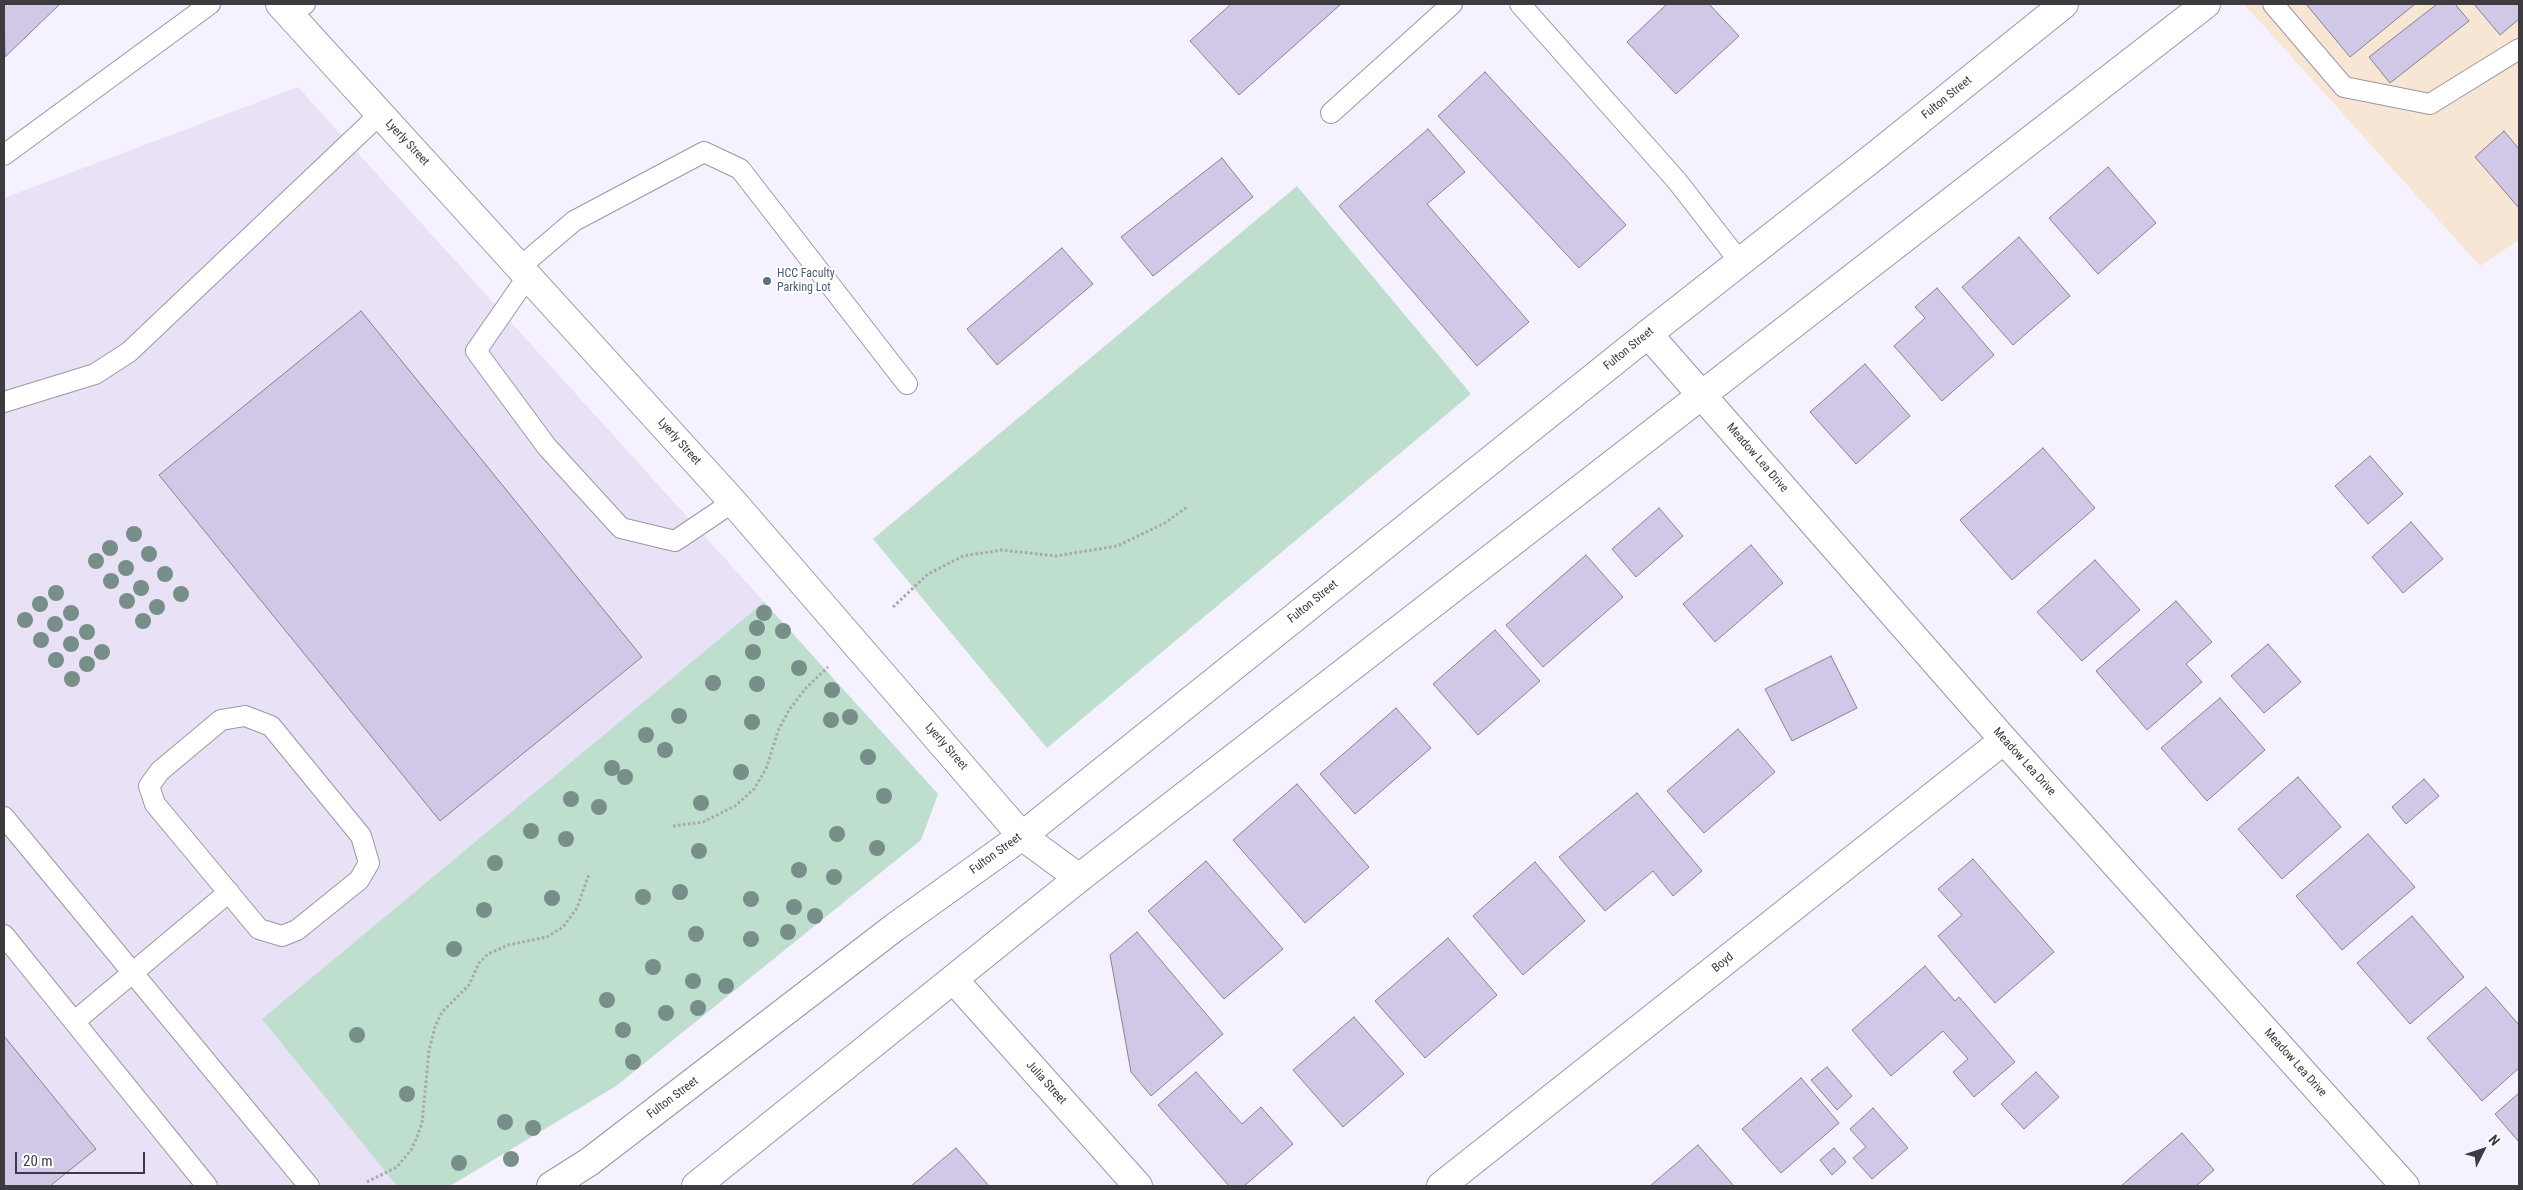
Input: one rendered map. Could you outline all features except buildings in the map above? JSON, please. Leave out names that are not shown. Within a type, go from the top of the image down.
[{"type":"main road","name":"Fulton Street","points":[[551,1186],[589,1162],[895,927],[1022,836],[1648,334],[1880,152],[2064,4]]},
{"type":"main road","points":[[696,1186],[1079,878],[2206,4]]},
{"type":"main road","name":"Lyerly Street","points":[[292,7],[380,114],[734,502],[1022,836],[1079,878]]},
{"type":"main road","name":"Meadow Lea Drive","points":[[1648,334],[2004,740],[2405,1186]]},
{"type":"main road","name":"Boyd","points":[[1441,1186],[2004,740]]},
{"type":"main road","name":"Julia Street","points":[[954,980],[1138,1186]]},
{"type":"lane","points":[[4,155],[210,4]]},
{"type":"lane","points":[[1331,114],[1452,4]]},
{"type":"lane","points":[[1520,4],[1677,181],[1740,262]]},
{"type":"lane","points":[[2272,4],[2344,87],[2430,104],[2519,49]]},
{"type":"lane","points":[[4,402],[95,374],[129,352],[380,114]]},
{"type":"lane","points":[[734,502],[675,541],[621,528],[553,454],[476,351],[524,271],[574,222],[704,152],[740,169],[907,384]]},
{"type":"lane","points":[[245,716],[271,726],[277,733],[361,836],[369,863],[359,880],[297,930],[282,936],[259,929],[229,892],[155,804],[148,786],[160,771],[221,720],[245,716]]},
{"type":"lane","points":[[4,817],[309,1186]]},
{"type":"lane","points":[[75,1021],[131,972],[229,892]]},
{"type":"lane","points":[[4,935],[207,1186]]},
{"type":"path","points":[[893,607],[928,574],[963,556],[1002,550],[1056,556],[1118,546],[1165,524],[1187,507]]},
{"type":"path","points":[[673,826],[703,822],[735,806],[754,789],[766,769],[778,731],[789,710],[806,688],[830,665]]},
{"type":"path","points":[[367,1182],[397,1167],[411,1150],[417,1137],[422,1123],[429,1051],[435,1027],[442,1012],[469,985],[479,963],[488,954],[508,945],[548,937],[563,927],[577,908],[589,874]]},
{"type":"shaded area","points":[[2244,4],[2519,4],[2519,240],[2480,266]]},
{"type":"shaded area","points":[[298,87],[938,794],[921,840],[616,1086],[450,1186],[4,1186],[4,198]]},
{"type":"green space","points":[[1297,186],[1471,394],[1047,748],[873,539]]},
{"type":"green space","points":[[764,602],[938,794],[921,840],[616,1086],[450,1186],[397,1186],[262,1019]]},
{"type":"place","name":"HCC Faculty Parking Lot","points":[[767,281]]}]
